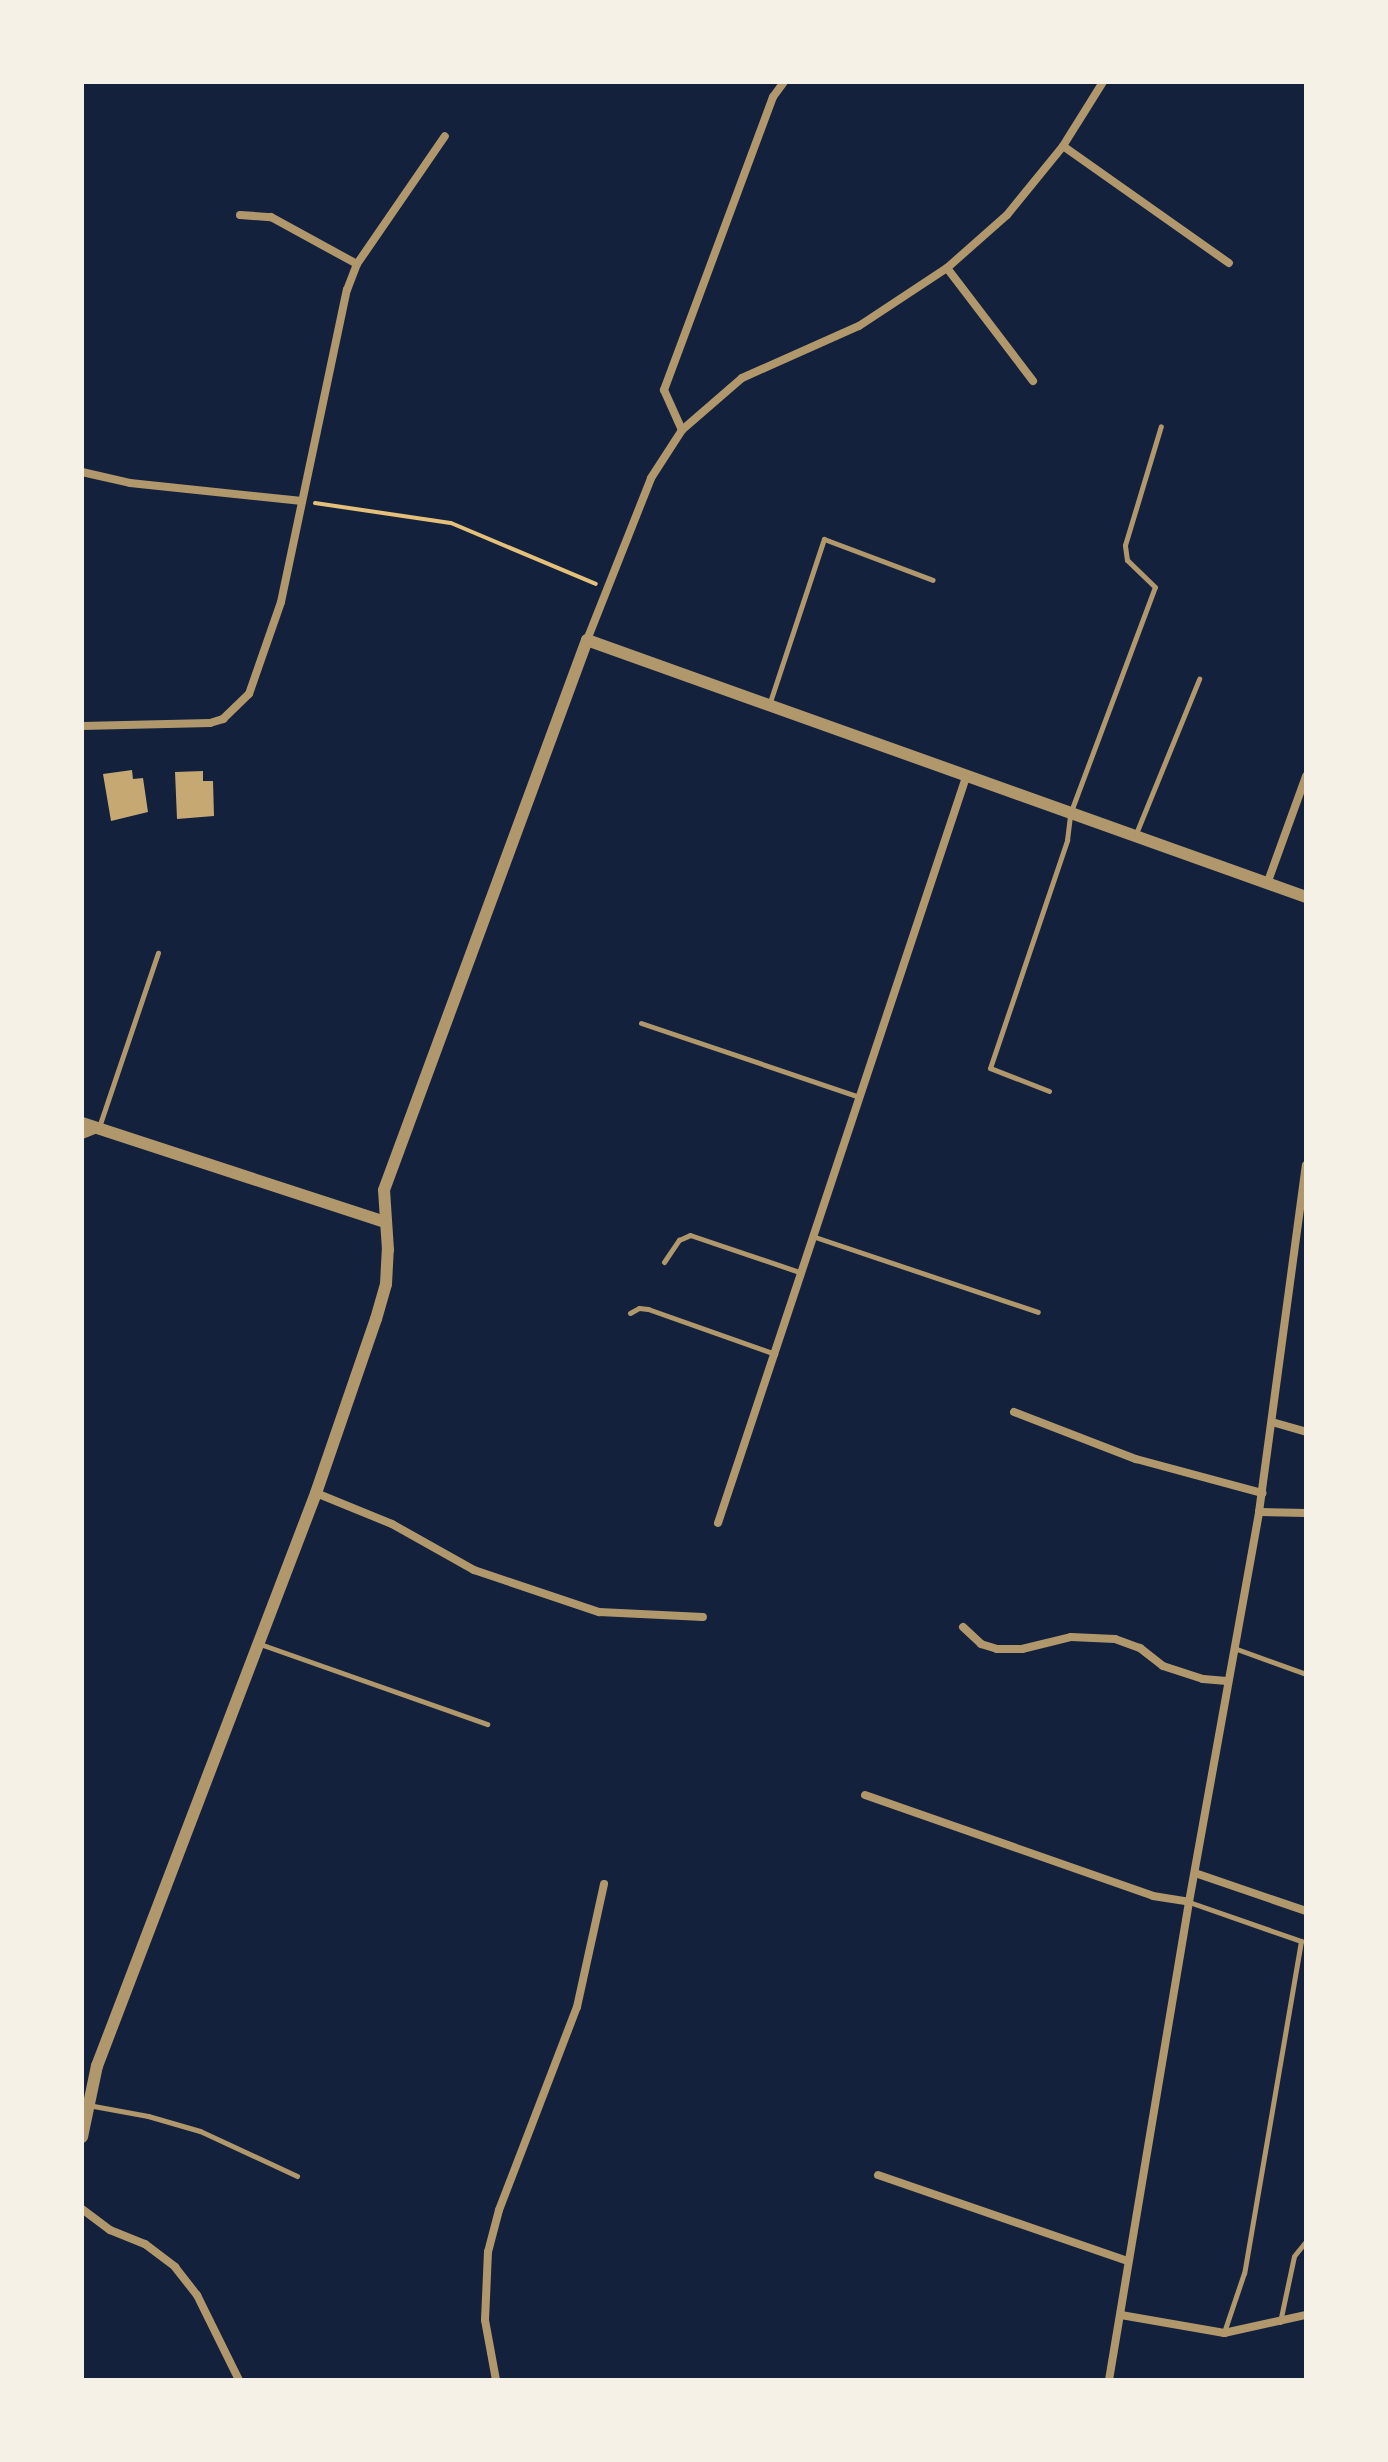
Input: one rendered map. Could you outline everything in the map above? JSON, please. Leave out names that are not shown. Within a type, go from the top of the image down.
[{"type":"street","points":[[682,430],[664,390],[773,97],[784,82]]},
{"type":"street","points":[[82,2137],[97,2066],[316,1493],[386,1284],[388,1250],[384,1190],[606,588],[651,478],[682,430],[742,378],[859,326],[947,268],[1007,215],[1063,146],[1103,82]]},
{"type":"street","points":[[82,726],[210,723],[223,719],[249,694],[281,602],[347,290],[357,264],[445,136]]},
{"type":"street","points":[[1063,146],[1229,263]]},
{"type":"street","points":[[240,215],[271,217],[357,264]]},
{"type":"street","points":[[947,268],[1033,381]]},
{"type":"street","points":[[82,472],[130,483],[302,501]]},
{"type":"street","points":[[587,640],[1306,897]]},
{"type":"street","points":[[1267,884],[1306,776]]},
{"type":"street","points":[[718,1523],[862,1098],[966,777]]},
{"type":"street","points":[[82,1123],[384,1222]]},
{"type":"street","points":[[82,1135],[99,1128]]},
{"type":"street","points":[[1109,2380],[1227,1681],[1259,1512],[1306,1165]]},
{"type":"street","points":[[1014,1412],[1136,1459],[1262,1493]]},
{"type":"street","points":[[1272,1422],[1306,1432]]},
{"type":"street","points":[[316,1493],[392,1524],[474,1570],[599,1612],[703,1617]]},
{"type":"street","points":[[1259,1512],[1306,1513]]},
{"type":"street","points":[[963,1627],[981,1644],[997,1649],[1022,1649],[1071,1637],[1115,1639],[1140,1648],[1163,1666],[1203,1679],[1227,1681]]},
{"type":"street","points":[[865,1795],[1153,1896],[1189,1902]]},
{"type":"street","points":[[1195,1873],[1306,1911]]},
{"type":"street","points":[[496,2380],[485,2320],[488,2252],[499,2210],[577,2007],[604,1884]]},
{"type":"street","points":[[878,2175],[1128,2261]]},
{"type":"street","points":[[82,2209],[110,2230],[145,2244],[175,2267],[197,2295],[239,2380]]},
{"type":"street","points":[[1121,2315],[1224,2333],[1306,2315]]},
{"type":"lane","points":[[1049,1091],[990,1068],[1067,840],[1070,814],[1155,587],[1127,560],[1125,545],[1161,426]]},
{"type":"lane","points":[[769,706],[824,539],[933,580]]},
{"type":"lane","points":[[1135,837],[1199,679]]},
{"type":"lane","points":[[99,1128],[158,953]]},
{"type":"lane","points":[[641,1023],[862,1098]]},
{"type":"lane","points":[[664,1262],[679,1240],[690,1235],[803,1274]]},
{"type":"lane","points":[[815,1237],[1038,1312]]},
{"type":"lane","points":[[630,1313],[639,1308],[648,1309],[776,1354]]},
{"type":"lane","points":[[259,1643],[487,1724]]},
{"type":"lane","points":[[1233,1648],[1306,1674]]},
{"type":"lane","points":[[1189,1902],[1301,1941],[1244,2273],[1224,2333]]},
{"type":"lane","points":[[87,2105],[148,2116],[200,2131],[297,2176]]},
{"type":"lane","points":[[1280,2323],[1294,2256],[1306,2241]]},
{"type":"path","points":[[302,501],[451,523],[606,588]]},
{"type":"path","points":[[1306,1386],[1306,1400]]},
{"type":"building","points":[[132,770],[133,779],[143,778],[148,812],[111,821],[103,774]]},
{"type":"building","points":[[203,771],[203,781],[213,781],[214,816],[177,819],[175,772]]}]
